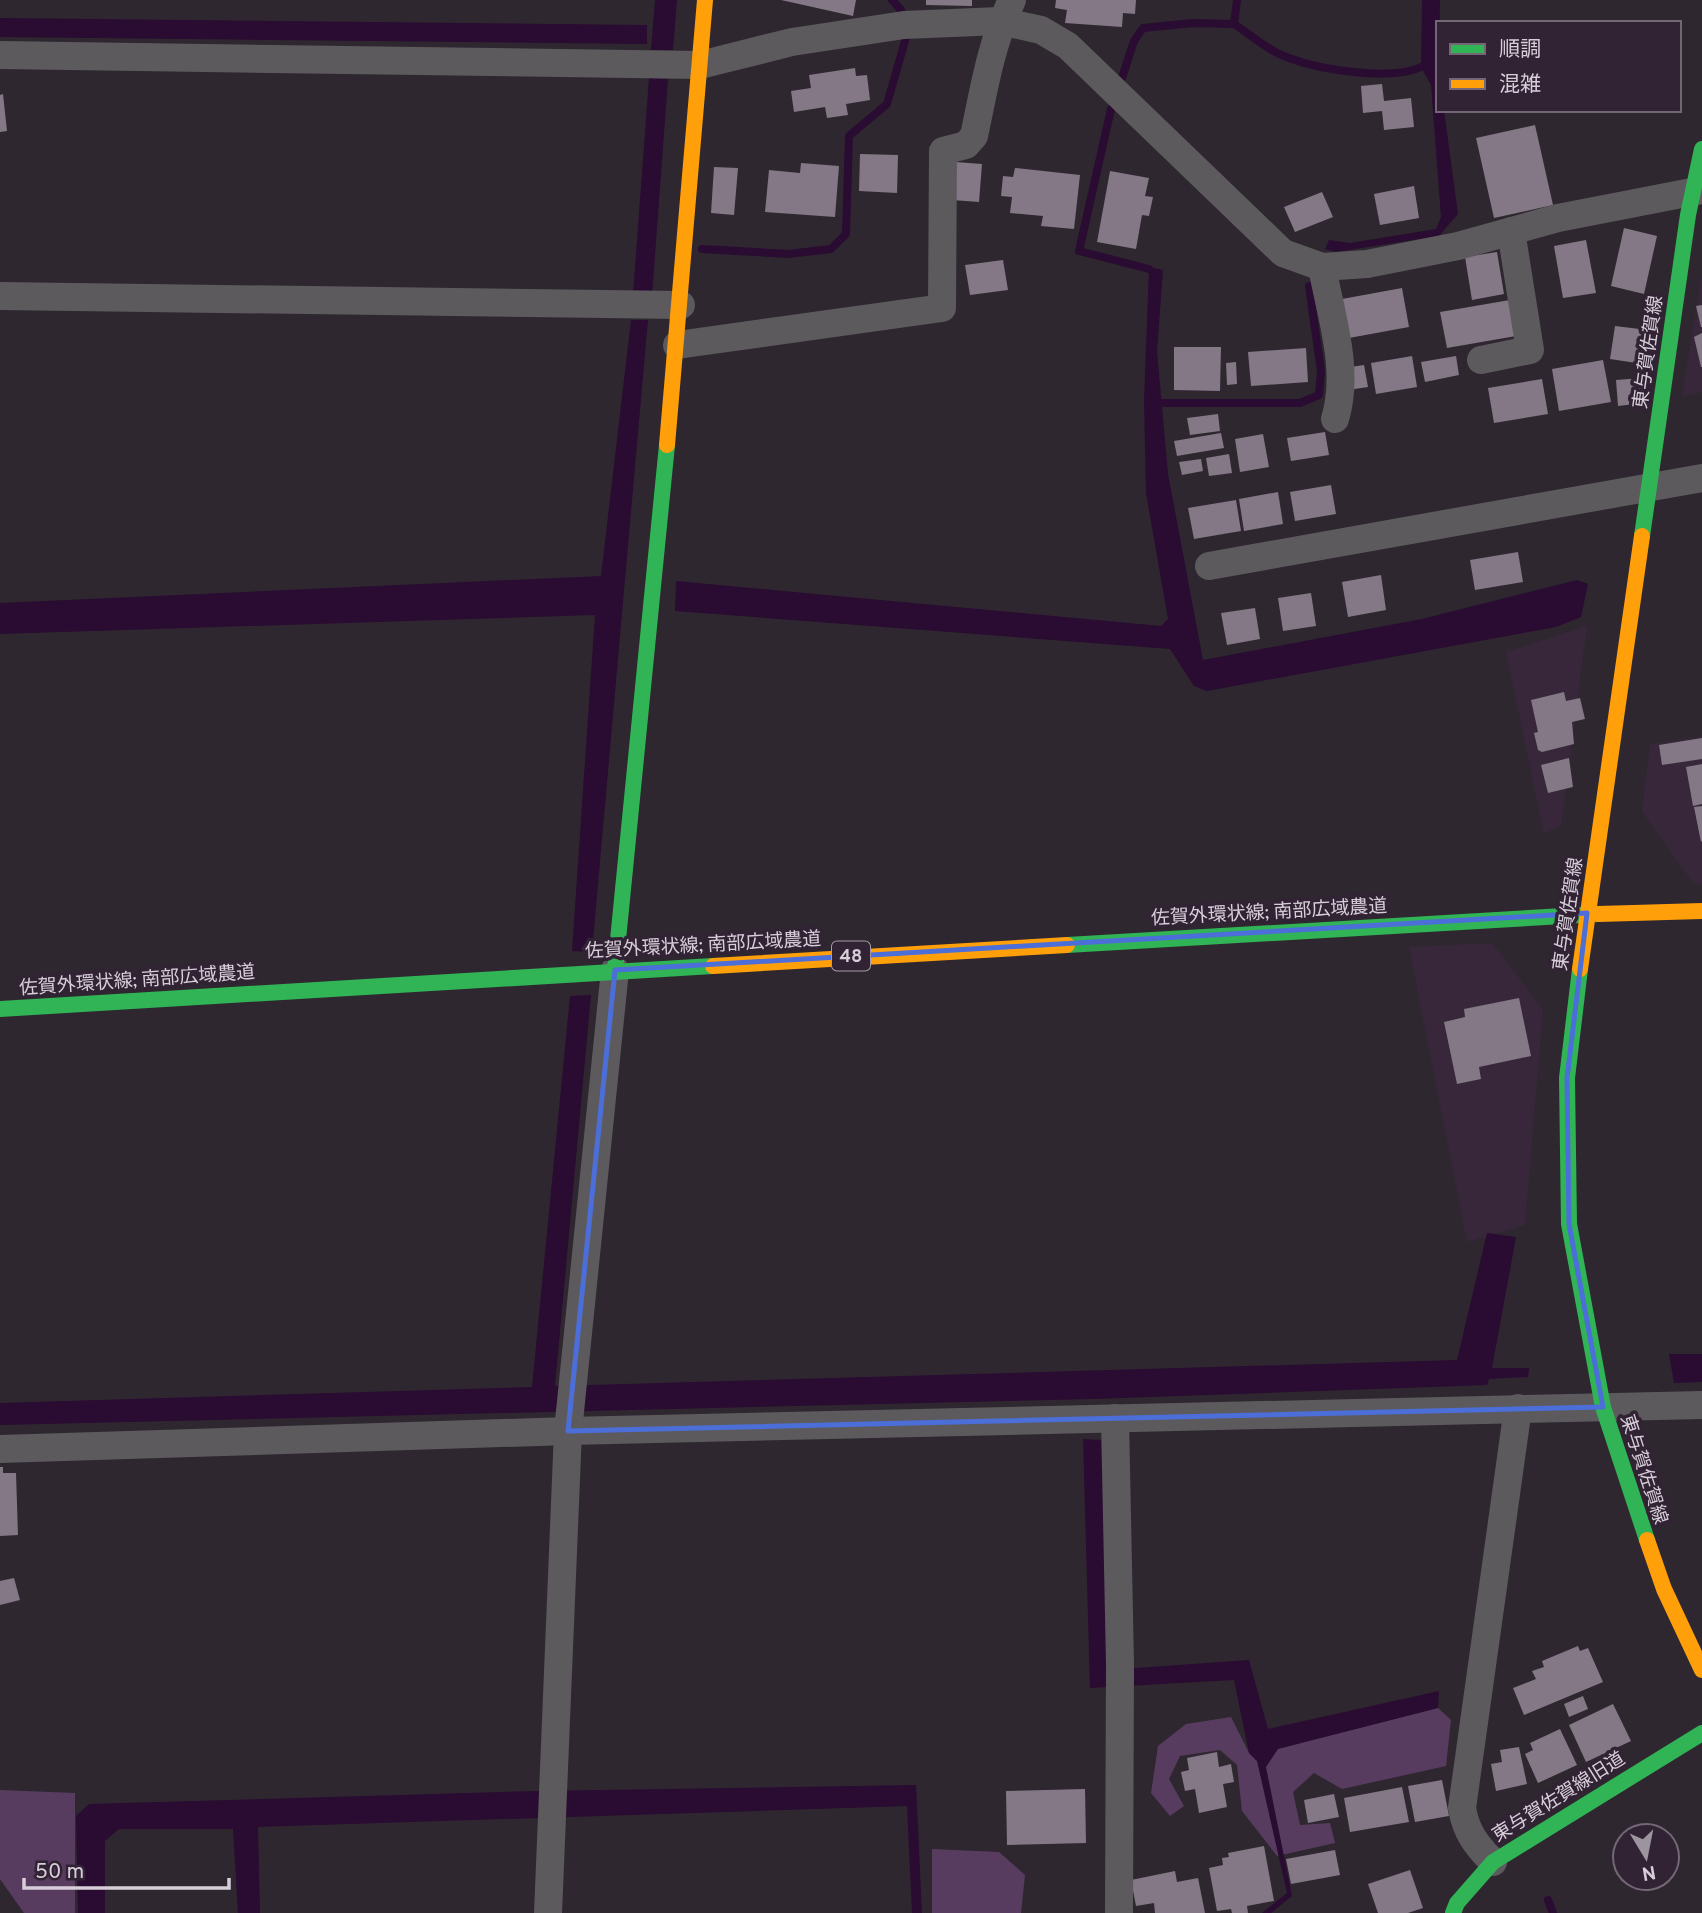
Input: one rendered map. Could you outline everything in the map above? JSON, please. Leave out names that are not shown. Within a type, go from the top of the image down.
[{"type":"main road","points":[[615,970],[681,305],[705,0]]},
{"type":"main road","name":"東与賀佐賀線","points":[[1702,149],[1648,487],[1587,913],[1567,1078],[1569,1224],[1603,1407],[1664,1589],[1702,1670]]},
{"type":"main road","name":"佐賀外環状線; 南部広域農道","points":[[0,1009],[1587,913],[1702,911]]},
{"type":"main road","name":"東与賀佐賀線旧道","points":[[1453,1913],[1457,1903],[1493,1862],[1702,1733]]},
{"type":"street","points":[[677,345],[942,308],[943,151],[966,145],[974,135],[1006,11]]},
{"type":"street","points":[[0,55],[699,65],[792,42],[1006,11],[1068,46],[1283,253],[1322,267],[1380,261],[1458,246],[1558,218],[1697,191]]},
{"type":"street","points":[[1481,360],[1530,350],[1511,231]]},
{"type":"street","points":[[1322,267],[1340,360],[1340,403],[1335,419]]},
{"type":"street","points":[[0,296],[681,305]]},
{"type":"street","points":[[1209,566],[1702,478]]},
{"type":"street","points":[[548,1913],[568,1424],[615,970]]},
{"type":"street","points":[[0,1449],[568,1424],[1115,1418],[1702,1405]]},
{"type":"street","points":[[1493,1862],[1475,1844],[1465,1826],[1462,1808],[1518,1408]]},
{"type":"street","points":[[1115,1418],[1120,1665],[1119,1913]]},
{"type":"highlighted area","points":[[1587,913],[1567,1078],[1569,1224],[1603,1407],[568,1431],[615,970]]},
{"type":"shaded area","points":[[655,0],[677,0],[673,50],[651,50]]},
{"type":"shaded area","points":[[1422,0],[1440,0],[1440,21],[1436,21],[1436,112],[1444,112],[1458,214],[1439,236],[1336,252],[1325,249],[1329,240],[1350,243],[1436,229],[1441,217],[1431,85],[1421,67]]},
{"type":"shaded area","points":[[0,18],[647,25],[647,44],[0,37]]},
{"type":"shaded area","points":[[649,78],[668,79],[652,296],[633,294]]},
{"type":"shaded area","points":[[1149,267],[1163,270],[1157,351],[1168,474],[1203,660],[1422,619],[1577,580],[1588,584],[1581,617],[1556,627],[1207,691],[1194,686],[1170,649],[675,611],[676,581],[1161,626],[1168,619],[1146,493],[1144,401]]},
{"type":"shaded area","points":[[1702,276],[1702,392],[1682,397]]},
{"type":"shaded area","points":[[631,320],[648,320],[592,952],[572,951],[595,615],[0,634],[0,603],[601,576]]},
{"type":"shaded area","points":[[1587,626],[1561,825],[1544,834],[1506,652]]},
{"type":"shaded area","points":[[1702,737],[1702,885],[1694,884],[1642,811],[1650,744]]},
{"type":"shaded area","points":[[1492,943],[1543,1009],[1525,1225],[1467,1242],[1409,947]]},
{"type":"shaded area","points":[[591,995],[555,1386],[1457,1360],[1487,1233],[1516,1237],[1492,1368],[1529,1368],[1528,1377],[1489,1379],[1487,1385],[1093,1399],[0,1425],[0,1403],[532,1387],[570,996]]},
{"type":"shaded area","points":[[1669,1354],[1702,1354],[1702,1382],[1674,1383]]},
{"type":"shaded area","points":[[1083,1439],[1101,1440],[1108,1670],[1249,1660],[1268,1729],[1439,1691],[1438,1708],[1278,1749],[1266,1767],[1292,1896],[1271,1913],[1262,1913],[1287,1893],[1257,1761],[1249,1753],[1234,1680],[1090,1688]]},
{"type":"shaded area","points":[[1438,1708],[1451,1720],[1446,1766],[1342,1789],[1314,1773],[1293,1792],[1300,1825],[1330,1823],[1335,1843],[1277,1856],[1242,1811],[1237,1765],[1220,1750],[1180,1756],[1169,1779],[1184,1806],[1170,1816],[1151,1793],[1158,1746],[1186,1724],[1231,1717],[1249,1753],[1257,1761],[1278,1748]]},
{"type":"shaded area","points":[[916,1785],[922,1913],[912,1913],[907,1806],[258,1827],[260,1913],[238,1913],[233,1829],[119,1829],[105,1841],[105,1913],[78,1913],[76,1816],[89,1804],[535,1791]]},
{"type":"shaded area","points":[[0,1790],[75,1793],[75,1913],[24,1913],[0,1879]]},
{"type":"shaded area","points":[[932,1849],[999,1852],[1025,1875],[1021,1913],[932,1913]]},
{"type":"building","points":[[781,0],[856,0],[853,16]]},
{"type":"building","points":[[926,0],[972,0],[972,6],[926,5]]},
{"type":"building","points":[[1056,0],[1136,0],[1135,14],[1123,13],[1122,27],[1065,23],[1067,10],[1055,8]]},
{"type":"building","points":[[855,68],[856,76],[867,75],[870,100],[846,104],[848,115],[827,118],[825,107],[794,112],[791,91],[811,88],[809,75]]},
{"type":"building","points":[[1382,84],[1384,101],[1411,98],[1414,127],[1384,130],[1382,111],[1363,113],[1361,86]]},
{"type":"building","points":[[3,94],[7,131],[0,132],[0,95]]},
{"type":"building","points":[[1535,125],[1553,205],[1494,218],[1476,138]]},
{"type":"building","points":[[860,154],[898,155],[897,193],[859,191]]},
{"type":"building","points":[[955,162],[982,164],[979,202],[952,200]]},
{"type":"building","points":[[801,163],[839,166],[835,217],[765,212],[769,170],[800,173]]},
{"type":"building","points":[[714,167],[738,168],[734,215],[711,213]]},
{"type":"building","points":[[1015,168],[1080,175],[1074,229],[1041,226],[1043,216],[1010,213],[1012,197],[1001,196],[1003,176],[1013,177]]},
{"type":"building","points":[[1110,171],[1149,178],[1145,196],[1153,197],[1149,216],[1142,215],[1136,249],[1097,242]]},
{"type":"building","points":[[1414,186],[1419,218],[1380,225],[1374,194]]},
{"type":"building","points":[[1322,192],[1333,217],[1295,232],[1284,207]]},
{"type":"building","points":[[1624,228],[1657,236],[1644,294],[1611,286]]},
{"type":"building","points":[[1586,240],[1596,293],[1563,298],[1554,246]]},
{"type":"building","points":[[1497,252],[1504,294],[1472,300],[1465,257]]},
{"type":"building","points":[[1003,260],[1008,290],[970,295],[965,265]]},
{"type":"building","points":[[1402,288],[1409,327],[1349,338],[1342,299]]},
{"type":"building","points":[[1510,300],[1516,336],[1447,348],[1440,312]]},
{"type":"building","points":[[1702,305],[1702,327],[1701,327],[1696,306]]},
{"type":"building","points":[[1615,326],[1648,330],[1643,364],[1610,359]]},
{"type":"building","points":[[1702,333],[1702,367],[1701,367],[1694,337]]},
{"type":"building","points":[[1174,347],[1221,347],[1220,391],[1174,390]]},
{"type":"building","points":[[1306,348],[1308,382],[1251,386],[1248,352]]},
{"type":"building","points":[[1412,356],[1417,387],[1376,394],[1371,363]]},
{"type":"building","points":[[1456,356],[1459,375],[1425,382],[1421,362]]},
{"type":"building","points":[[1603,360],[1611,402],[1559,411],[1552,369]]},
{"type":"building","points":[[1236,362],[1237,384],[1227,385],[1226,363]]},
{"type":"building","points":[[1364,365],[1368,387],[1348,390],[1344,368]]},
{"type":"building","points":[[1642,378],[1644,403],[1618,406],[1616,380]]},
{"type":"building","points":[[1542,379],[1548,414],[1494,423],[1488,388]]},
{"type":"building","points":[[1218,414],[1220,431],[1190,435],[1187,418]]},
{"type":"building","points":[[1325,432],[1329,455],[1291,461],[1287,438]]},
{"type":"building","points":[[1221,433],[1224,448],[1177,456],[1174,441]]},
{"type":"building","points":[[1263,434],[1269,467],[1240,472],[1235,439]]},
{"type":"building","points":[[1229,454],[1232,473],[1209,476],[1206,458]]},
{"type":"building","points":[[1201,459],[1203,471],[1182,475],[1179,462]]},
{"type":"building","points":[[1331,485],[1336,514],[1295,521],[1290,492]]},
{"type":"building","points":[[1278,492],[1283,524],[1244,531],[1239,499]]},
{"type":"building","points":[[1236,500],[1241,531],[1194,539],[1188,508]]},
{"type":"building","points":[[1518,552],[1523,582],[1475,590],[1470,560]]},
{"type":"building","points":[[1381,575],[1386,610],[1348,617],[1342,582]]},
{"type":"building","points":[[1311,593],[1316,626],[1283,631],[1278,598]]},
{"type":"building","points":[[1255,608],[1260,639],[1227,645],[1221,613]]},
{"type":"building","points":[[1564,692],[1566,701],[1580,698],[1585,719],[1572,722],[1574,744],[1542,752],[1538,750],[1534,733],[1538,732],[1531,700]]},
{"type":"building","points":[[1702,738],[1702,759],[1662,765],[1659,745]]},
{"type":"building","points":[[1569,758],[1573,787],[1548,793],[1541,765]]},
{"type":"building","points":[[1702,764],[1702,804],[1693,806],[1686,767]]},
{"type":"building","points":[[1702,806],[1702,841],[1701,842],[1694,807]]},
{"type":"building","points":[[1519,998],[1531,1056],[1479,1067],[1481,1079],[1457,1084],[1444,1022],[1465,1017],[1464,1009]]},
{"type":"building","points":[[0,1467],[3,1467],[3,1473],[16,1473],[18,1535],[0,1536]]},
{"type":"building","points":[[14,1578],[20,1600],[0,1605],[0,1581]]},
{"type":"building","points":[[1578,1646],[1580,1651],[1588,1648],[1603,1682],[1524,1715],[1513,1688],[1536,1679],[1532,1671],[1544,1667],[1542,1661]]},
{"type":"building","points":[[1583,1696],[1588,1709],[1569,1717],[1564,1704]]},
{"type":"building","points":[[1613,1704],[1631,1741],[1586,1762],[1569,1725]]},
{"type":"building","points":[[1560,1729],[1577,1765],[1538,1783],[1525,1754],[1533,1750],[1530,1743]]},
{"type":"building","points":[[1519,1747],[1527,1784],[1496,1791],[1491,1764],[1502,1762],[1500,1750]]},
{"type":"building","points":[[1217,1752],[1219,1767],[1231,1764],[1234,1782],[1223,1784],[1227,1807],[1199,1813],[1195,1789],[1185,1791],[1181,1772],[1189,1770],[1187,1758]]},
{"type":"building","points":[[1442,1780],[1449,1816],[1415,1822],[1408,1786]]},
{"type":"building","points":[[1402,1787],[1409,1822],[1350,1832],[1344,1798]]},
{"type":"building","points":[[1085,1789],[1086,1843],[1007,1845],[1006,1791]]},
{"type":"building","points":[[1334,1794],[1339,1817],[1308,1823],[1304,1800]]},
{"type":"building","points":[[1264,1846],[1274,1901],[1247,1906],[1248,1913],[1232,1913],[1231,1909],[1217,1911],[1209,1868],[1223,1865],[1222,1858],[1229,1857],[1228,1853]]},
{"type":"building","points":[[1335,1850],[1340,1875],[1291,1884],[1286,1859]]},
{"type":"building","points":[[1410,1870],[1423,1908],[1408,1913],[1378,1913],[1368,1884]]},
{"type":"building","points":[[1175,1871],[1177,1882],[1198,1878],[1205,1913],[1155,1913],[1154,1903],[1136,1906],[1131,1880]]},
{"type":"waterway","points":[[892,0],[901,10]]},
{"type":"waterway","points":[[1237,0],[1234,24],[1268,48],[1289,58],[1356,72],[1392,73],[1421,67]]},
{"type":"waterway","points":[[1122,78],[1134,41],[1143,28],[1193,23],[1234,24]]},
{"type":"waterway","points":[[702,249],[788,254],[831,249],[846,234],[849,136],[887,104],[907,34]]},
{"type":"waterway","points":[[1111,109],[1079,251],[1149,269]]},
{"type":"waterway","points":[[1153,403],[1300,403],[1319,395],[1321,371],[1309,286]]},
{"type":"waterway","points":[[1548,1900],[1553,1913]]},
{"type":"traffic: fast","points":[[1642,536],[1688,215],[1702,149]]},
{"type":"traffic: fast","points":[[615,970],[667,445]]},
{"type":"traffic: fast","points":[[1067,945],[1598,914]]},
{"type":"traffic: fast","points":[[0,1009],[713,966]]},
{"type":"traffic: fast","points":[[1580,969],[1567,1078],[1569,1224],[1603,1407],[1647,1540]]},
{"type":"traffic: fast","points":[[1453,1913],[1457,1903],[1493,1862],[1702,1733]]},
{"type":"traffic: slow","points":[[667,445],[705,0]]},
{"type":"traffic: slow","points":[[1580,969],[1642,536]]},
{"type":"traffic: slow","points":[[1598,914],[1702,911]]},
{"type":"traffic: slow","points":[[713,966],[1067,945]]},
{"type":"traffic: slow","points":[[1647,1540],[1664,1589],[1702,1670]]}]
